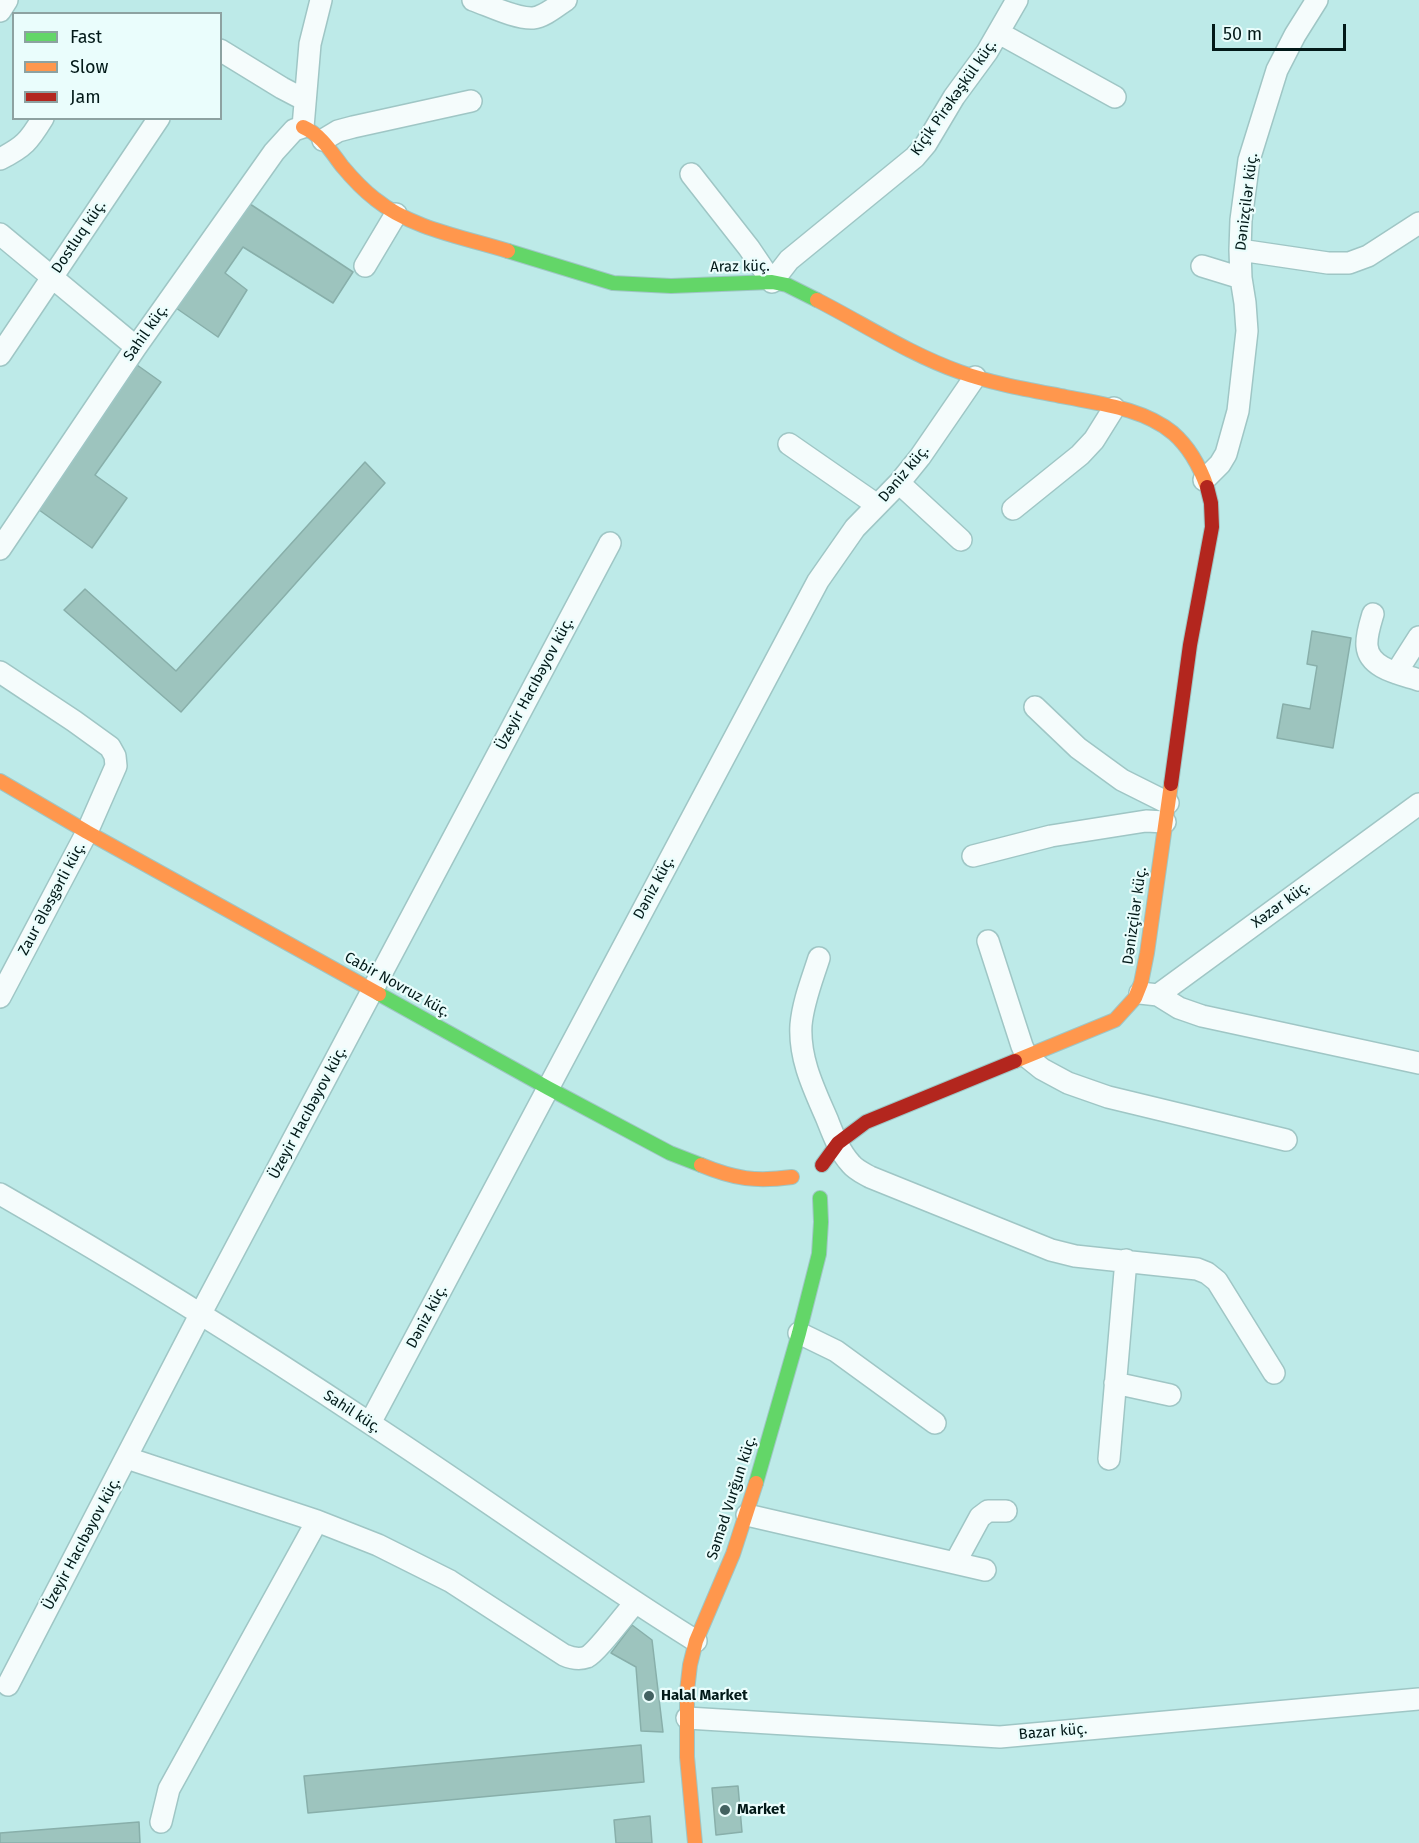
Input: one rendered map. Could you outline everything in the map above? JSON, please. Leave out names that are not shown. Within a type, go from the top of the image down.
[{"type":"street","points":[[0,11],[8,0]]},
{"type":"street","points":[[303,127],[310,44],[321,0]]},
{"type":"street","points":[[473,0],[518,16],[534,18],[566,0]]},
{"type":"street","name":"Kiçik Pirəkəşkül küç.","points":[[772,282],[789,260],[915,157],[987,52],[1017,0]]},
{"type":"street","name":"Dənizçilər küç.","points":[[1204,480],[1220,464],[1226,454],[1238,411],[1247,331],[1240,250],[1241,220],[1249,160],[1277,70],[1317,0]]},
{"type":"street","points":[[999,33],[1115,97]]},
{"type":"street","points":[[222,51],[305,100]]},
{"type":"street","points":[[323,140],[338,131],[353,127],[471,101]]},
{"type":"street","points":[[0,159],[22,147],[42,120]]},
{"type":"street","name":"Dostluq küç.","points":[[0,355],[158,120]]},
{"type":"street","name":"Araz küç.","points":[[303,127],[314,130],[345,170],[384,207],[422,225],[613,283],[671,286],[772,282],[787,285],[945,366],[975,377],[1132,412],[1157,423],[1173,433],[1185,446],[1204,480]]},
{"type":"street","name":"Sahil küç.","points":[[0,549],[136,347],[274,153],[294,130],[303,127]]},
{"type":"street","points":[[691,174],[749,248],[772,282]]},
{"type":"street","points":[[365,266],[396,214]]},
{"type":"street","points":[[1240,250],[1328,264],[1349,263],[1368,256],[1419,223]]},
{"type":"street","points":[[0,234],[136,347]]},
{"type":"street","points":[[1202,266],[1241,278]]},
{"type":"street","name":"Dәniz küç.","points":[[370,1423],[818,580],[855,528],[899,483],[932,441],[975,377]]},
{"type":"street","points":[[1013,509],[1094,440],[1114,408]]},
{"type":"street","points":[[789,444],[877,505]]},
{"type":"street","name":"Dәnizçilәr küç.","points":[[1149,994],[1147,953],[1190,644],[1210,535],[1212,513],[1204,480]]},
{"type":"street","points":[[899,483],[961,540]]},
{"type":"street","name":"Üzeyir Hacıbəyov küç.","points":[[8,1685],[201,1313],[610,543]]},
{"type":"street","points":[[1372,614],[1367,650],[1373,662],[1396,673],[1419,680]]},
{"type":"street","points":[[1396,673],[1419,638]]},
{"type":"street","name":"Zaur Ələsgərli küç.","points":[[0,672],[110,747],[115,756],[116,766],[87,832],[0,998]]},
{"type":"street","points":[[1035,707],[1078,748],[1167,812]]},
{"type":"street","name":"Cabir Novruz küç.","points":[[0,781],[373,991],[670,1153],[725,1175],[768,1180],[792,1177]]},
{"type":"street","name":"Xəzər küç.","points":[[1149,994],[1419,804]]},
{"type":"street","points":[[973,856],[1051,836],[1146,821],[1167,812]]},
{"type":"street","points":[[988,941],[1027,1057],[1042,1069],[1068,1083],[1108,1097],[1286,1140]]},
{"type":"street","points":[[819,958],[803,1009],[802,1049],[808,1074],[838,1144],[849,1162],[858,1170],[880,1182],[1051,1250],[1075,1256],[1197,1269],[1207,1273],[1217,1281],[1274,1373]]},
{"type":"street","points":[[825,1182],[815,1162],[804,1163],[795,1170],[792,1177],[792,1186],[800,1196],[812,1200],[825,1182],[829,1153],[853,1130],[874,1118],[1115,1020],[1149,994],[1202,1016],[1419,1063]]},
{"type":"street","name":"Səməd Vurğun küç.","points":[[694,1843],[687,1756],[689,1673],[696,1641],[747,1515],[799,1333],[819,1254],[825,1182]]},
{"type":"street","name":"Sahil küç.","points":[[0,1194],[201,1313],[370,1423],[634,1603],[696,1641]]},
{"type":"street","points":[[1108,1459],[1126,1260]]},
{"type":"street","points":[[799,1333],[836,1351],[935,1423]]},
{"type":"street","points":[[1115,1383],[1170,1395]]},
{"type":"street","points":[[127,1458],[317,1521],[378,1545],[450,1581],[573,1659],[586,1657],[594,1651],[634,1603]]},
{"type":"street","points":[[955,1563],[980,1517],[988,1511],[1005,1511]]},
{"type":"street","points":[[747,1515],[985,1570]]},
{"type":"street","points":[[161,1822],[170,1789],[317,1521]]},
{"type":"street","name":"Bazar küç.","points":[[687,1718],[999,1737],[1419,1699]]},
{"type":"building","points":[[247,202],[353,272],[333,303],[243,247],[225,273],[247,290],[218,337],[176,308]]},
{"type":"building","points":[[137,365],[161,382],[95,475],[127,498],[92,548],[35,507]]},
{"type":"building","points":[[365,462],[385,483],[181,712],[64,610],[85,589],[176,671]]},
{"type":"building","points":[[1312,631],[1351,638],[1333,748],[1277,738],[1283,704],[1310,709],[1317,666],[1307,664]]},
{"type":"building","points":[[632,1625],[652,1640],[663,1732],[641,1731],[636,1667],[611,1653]]},
{"type":"building","points":[[641,1745],[644,1782],[308,1813],[304,1776]]},
{"type":"building","points":[[738,1786],[742,1832],[716,1835],[712,1788]]},
{"type":"building","points":[[650,1816],[652,1843],[616,1843],[614,1820]]},
{"type":"building","points":[[139,1822],[140,1843],[0,1843],[0,1833]]},
{"type":"traffic: fast","points":[[508,251],[613,283],[671,286],[772,282],[787,285],[817,300]]},
{"type":"traffic: fast","points":[[379,994],[670,1153],[701,1165]]},
{"type":"traffic: fast","points":[[756,1483],[819,1254],[820,1198]]},
{"type":"traffic: slow","points":[[303,127],[320,139],[361,187],[389,209],[421,225],[508,251]]},
{"type":"traffic: slow","points":[[817,300],[905,348],[960,372],[1012,386],[1108,405],[1149,418],[1173,433],[1184,445],[1207,487]]},
{"type":"traffic: slow","points":[[0,781],[87,832],[379,994]]},
{"type":"traffic: slow","points":[[1015,1061],[1115,1020],[1135,998],[1141,983],[1147,953],[1171,784]]},
{"type":"traffic: slow","points":[[701,1165],[746,1178],[792,1177]]},
{"type":"traffic: slow","points":[[695,1843],[687,1757],[687,1691],[690,1665],[696,1641],[733,1554],[756,1483]]},
{"type":"traffic: jam","points":[[1171,784],[1190,645],[1212,527],[1211,503],[1207,487]]},
{"type":"traffic: jam","points":[[822,1165],[838,1143],[866,1122],[1015,1061]]},
{"type":"place","name":"Halal Market","points":[[649,1696]]},
{"type":"place","name":"Market","points":[[725,1810]]}]
